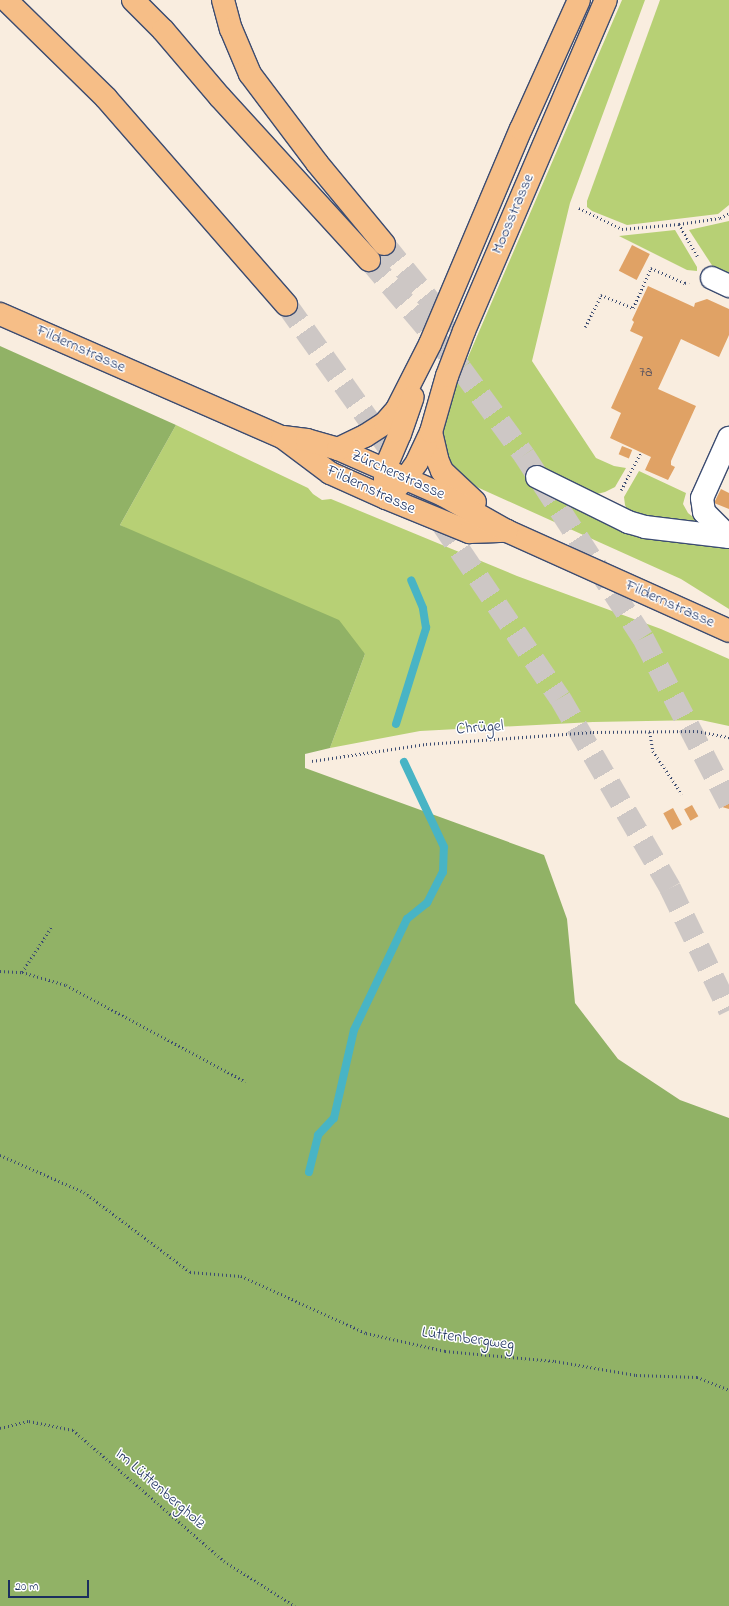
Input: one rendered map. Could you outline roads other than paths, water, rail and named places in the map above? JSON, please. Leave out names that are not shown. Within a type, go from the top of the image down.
[{"type":"main road","points":[[6,0],[106,98],[286,304]]},
{"type":"main road","points":[[133,0],[163,30],[220,97],[369,260]]},
{"type":"main road","points":[[223,0],[231,29],[250,74],[317,163],[384,244]]},
{"type":"main road","name":"Moosstrasse","points":[[338,448],[365,436],[385,423],[397,409],[430,344],[521,129],[579,0]]},
{"type":"main road","name":"Moosstrasse","points":[[386,498],[406,478],[417,462],[431,432],[447,376],[464,331],[606,0]]},
{"type":"main road","name":"Fildernstrasse","points":[[0,314],[282,437],[330,473],[386,498],[469,532],[507,531],[729,631]]},
{"type":"main road","name":"Moosstrasse","points":[[386,498],[385,469],[400,434],[430,344]]},
{"type":"main road","name":"Moosstrasse","points":[[431,432],[437,459],[442,471],[452,482],[507,531]]},
{"type":"main road","name":"Zürcherstrasse","points":[[282,437],[307,440],[338,448],[443,495],[507,531]]},
{"type":"lane","points":[[729,438],[724,464],[703,491],[702,505],[704,512],[709,519],[729,537]]},
{"type":"lane","points":[[537,477],[609,514],[628,522],[645,527],[729,537]]},
{"type":"waterway","points":[[396,724],[426,628],[423,608],[411,580]]},
{"type":"waterway","points":[[309,1172],[318,1135],[334,1118],[354,1030],[407,919],[427,903],[443,872],[444,847],[404,762]]},
{"type":"tunnel","points":[[384,244],[439,312],[447,333]]},
{"type":"tunnel","points":[[369,260],[461,369],[524,455],[643,638],[729,804]]},
{"type":"tunnel","points":[[286,304],[423,496],[560,698],[670,888],[729,1010]]}]
